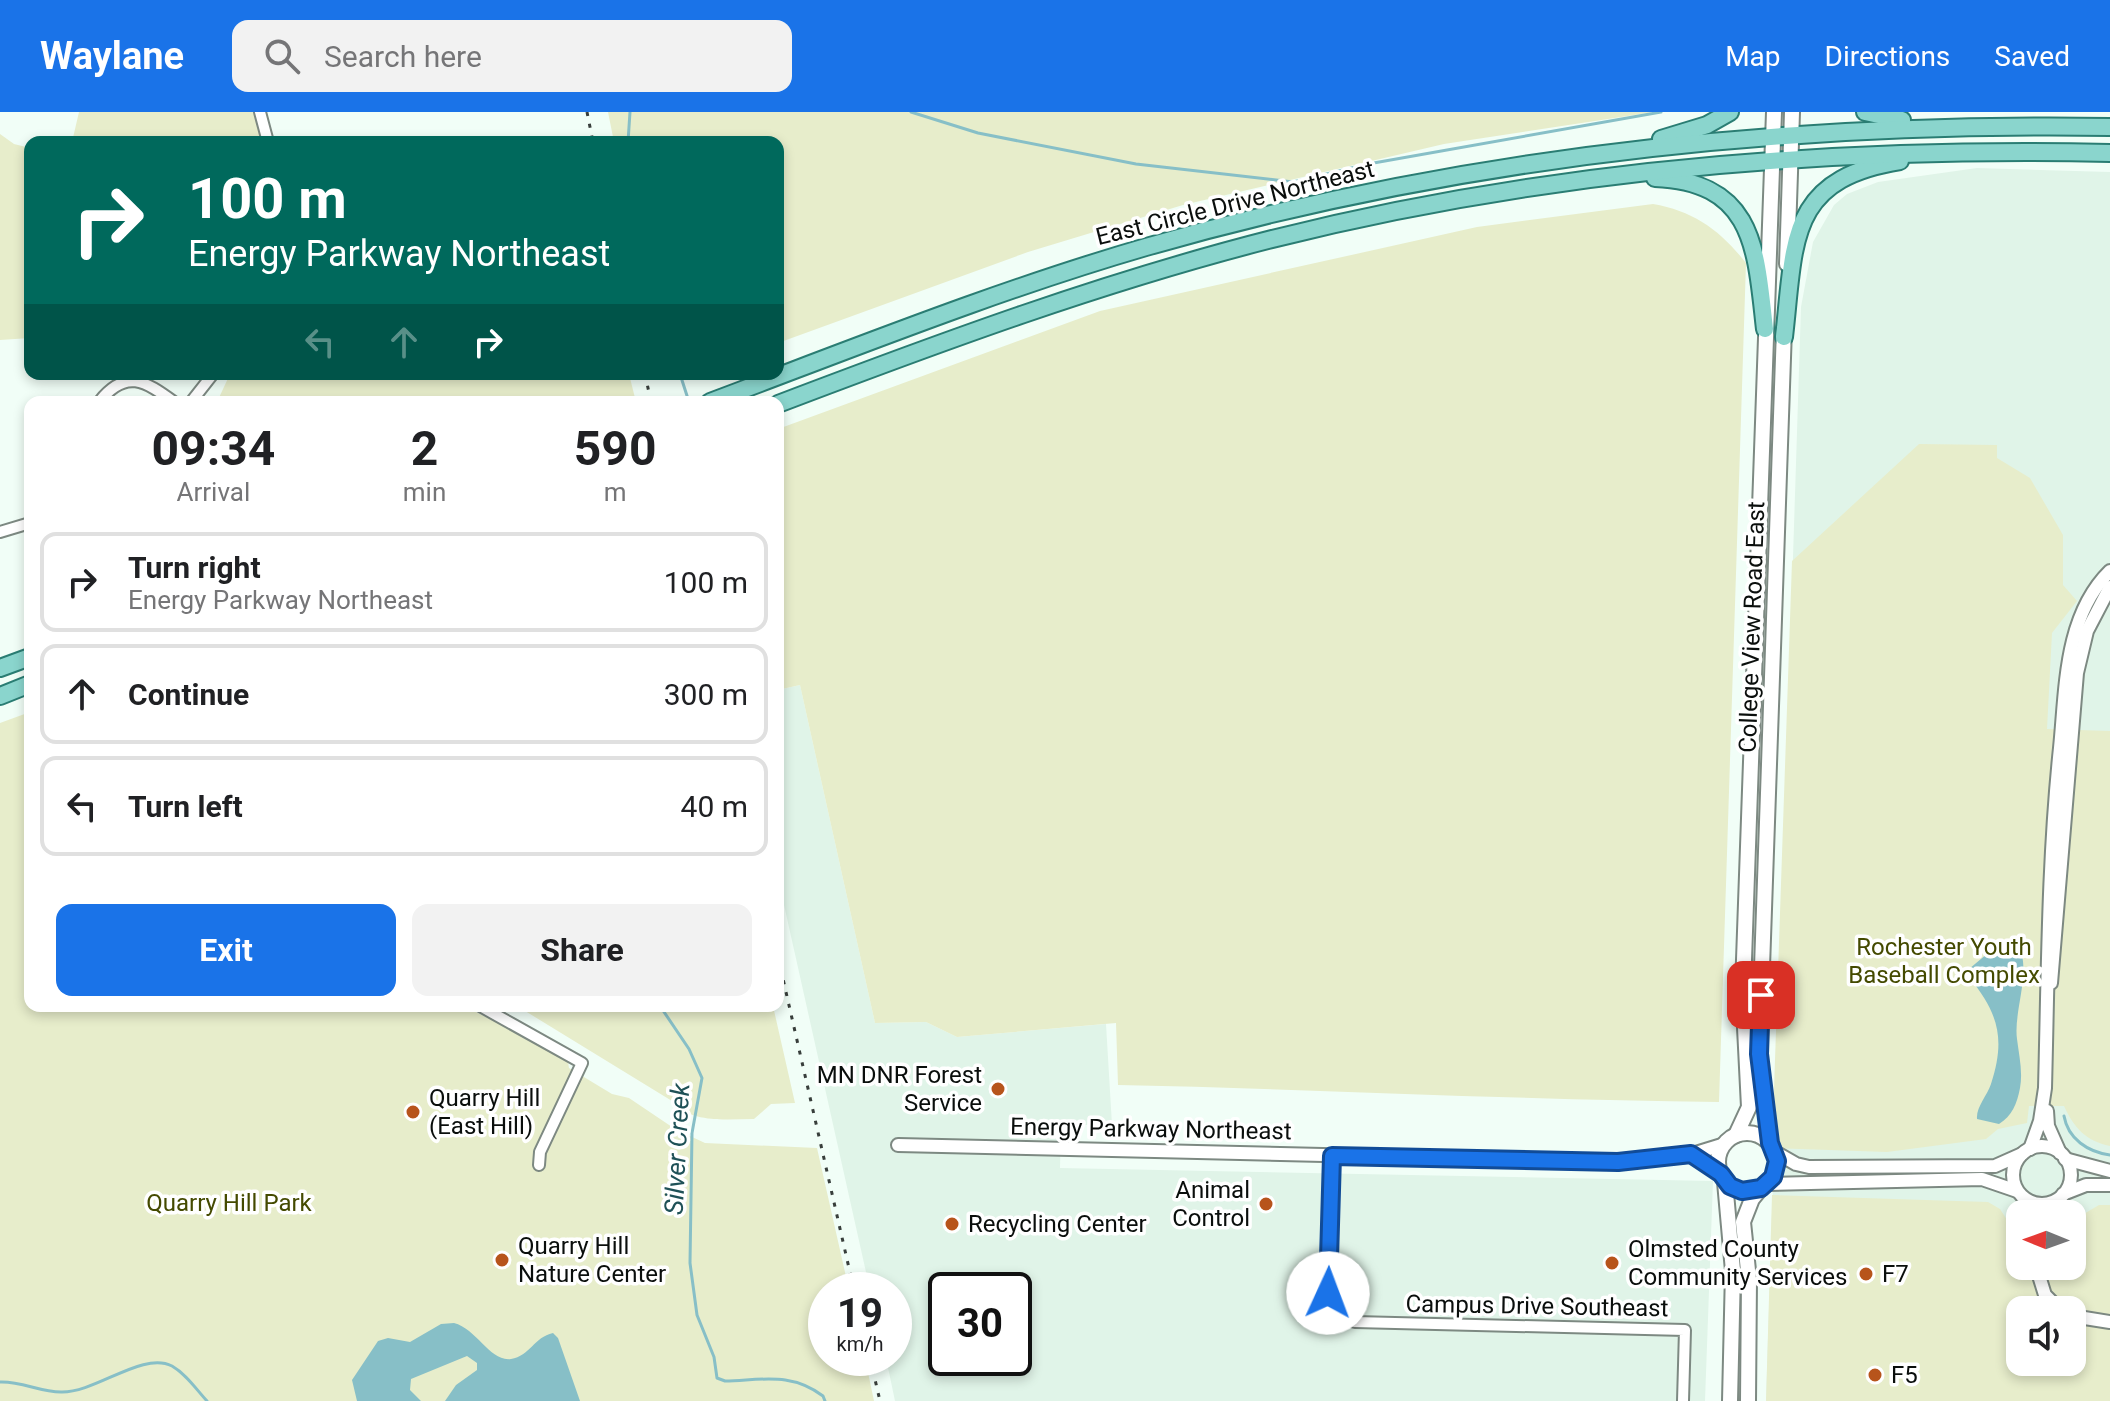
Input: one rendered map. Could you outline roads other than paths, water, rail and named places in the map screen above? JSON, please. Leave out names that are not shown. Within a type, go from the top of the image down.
[{"type":"main road","points":[[1612,152],[1698,128],[1730,112]]},
{"type":"main road","name":"College View Road East","points":[[1730,1139],[1749,1107],[1743,988],[1774,112]]},
{"type":"main road","name":"College View Road East","points":[[1772,1148],[1759,1054],[1792,112]]},
{"type":"main road","points":[[1865,112],[1897,120],[2110,127]]},
{"type":"main road","name":"East Circle Drive Northeast","points":[[784,375],[934,318],[1146,247],[1358,195],[1612,152],[1792,133],[1980,125]]},
{"type":"main road","points":[[1784,337],[1799,231],[1812,204],[1827,186],[1845,174],[1870,166],[1975,151],[2110,153]]},
{"type":"main road","name":"East Circle Drive Northeast","points":[[784,402],[1051,303],[1216,254],[1442,204],[1586,180],[1773,160],[1975,151]]},
{"type":"main road","points":[[1586,180],[1680,180],[1705,188],[1724,199],[1741,218],[1753,243],[1765,329]]},
{"type":"main road","name":"East Circle Drive Northeast","points":[[727,396],[769,380]]},
{"type":"main road","points":[[0,668],[24,659]]},
{"type":"main road","points":[[0,696],[24,686]]},
{"type":"main road","points":[[1730,1401],[1733,1271],[1720,1153],[1730,1139],[1754,1134],[1772,1148],[1776,1169],[1752,1199],[1743,1222],[1749,1280],[1748,1401]]},
{"type":"main road","points":[[1723,1178],[1742,1191],[1764,1186]]},
{"type":"street","points":[[260,112],[266,136]]},
{"type":"street","points":[[196,396],[208,380]]},
{"type":"street","points":[[104,396],[110,388],[129,381],[146,382],[166,396]]},
{"type":"street","points":[[0,532],[24,525]]},
{"type":"street","points":[[2047,1010],[2045,972],[2050,856],[2068,667],[2082,615],[2110,571]]},
{"type":"street","points":[[2059,1198],[2070,1175],[2048,1126],[2045,1088],[2047,1010],[2077,673],[2087,631],[2110,587]]},
{"type":"street","points":[[491,1012],[582,1063],[540,1152],[539,1165]]},
{"type":"street","points":[[2023,1200],[2013,1172],[2040,1121],[2045,1088]]},
{"type":"street","name":"Energy Parkway Northeast","points":[[898,1145],[1618,1162],[1691,1154],[1730,1139]]},
{"type":"street","points":[[1772,1148],[1796,1164],[1809,1167],[1995,1166],[2026,1152],[2047,1147],[2063,1156],[2110,1171]]},
{"type":"street","points":[[1691,1154],[1723,1178]]},
{"type":"street","name":"Campus Drive Southeast","points":[[1332,1156],[1328,1293],[1334,1312],[1339,1317],[1365,1322],[1685,1330],[1683,1401]]},
{"type":"street","points":[[1764,1186],[1982,1179],[2038,1204],[2086,1185],[2110,1185]]},
{"type":"street","points":[[2086,1318],[2110,1322]]},
{"type":"water","points":[[2016,941],[2023,963],[2017,1028],[2021,1082],[2013,1109],[1999,1124],[1977,1119],[1996,1068],[1998,1039],[1993,1015],[1969,977],[1969,969],[2000,943]]},
{"type":"water","points":[[454,1323],[503,1359],[517,1357],[541,1338],[553,1333],[558,1338],[580,1401],[445,1401],[456,1385],[477,1370],[477,1363],[467,1356],[411,1379],[410,1390],[421,1401],[357,1401],[352,1380],[378,1341],[388,1338],[410,1342],[441,1324]]},
{"type":"waterway","name":"Silver Creek","points":[[628,136],[630,112]]},
{"type":"waterway","points":[[911,112],[978,133],[1136,164],[1293,182],[1368,164],[1661,112]]},
{"type":"waterway","name":"Silver Creek","points":[[682,380],[687,396]]},
{"type":"waterway","name":"Silver Creek","points":[[664,1012],[689,1049],[702,1078],[692,1133],[690,1263],[697,1315],[714,1357],[717,1378],[725,1381],[788,1380],[811,1388],[825,1401]]},
{"type":"waterway","points":[[2064,1116],[2070,1131],[2080,1143],[2110,1155]]},
{"type":"waterway","points":[[0,1382],[53,1392],[75,1391],[133,1368],[160,1363],[182,1373],[207,1401]]},
{"type":"railway","points":[[587,112],[592,136]]},
{"type":"railway","points":[[646,380],[650,396]]},
{"type":"railway","points":[[784,983],[850,1272]]},
{"type":"railway","points":[[874,1376],[880,1401]]},
{"type":"place","name":"MN DNR Forest Service","points":[[998,1089]]},
{"type":"place","name":"Quarry Hill (East Hill)","points":[[413,1112]]},
{"type":"place","name":"Animal Control","points":[[1266,1204]]},
{"type":"place","name":"Recycling Center","points":[[952,1224]]},
{"type":"place","name":"Quarry Hill Nature Center","points":[[502,1260]]},
{"type":"place","name":"Olmsted County Community Services","points":[[1612,1263]]},
{"type":"place","name":"F7","points":[[1866,1274]]},
{"type":"place","name":"F5","points":[[1875,1375]]},
{"type":"park label","name":"Rochester Youth Baseball Complex","points":[[1944,961]]},
{"type":"park label","name":"Quarry Hill Park","points":[[229,1203]]}]
